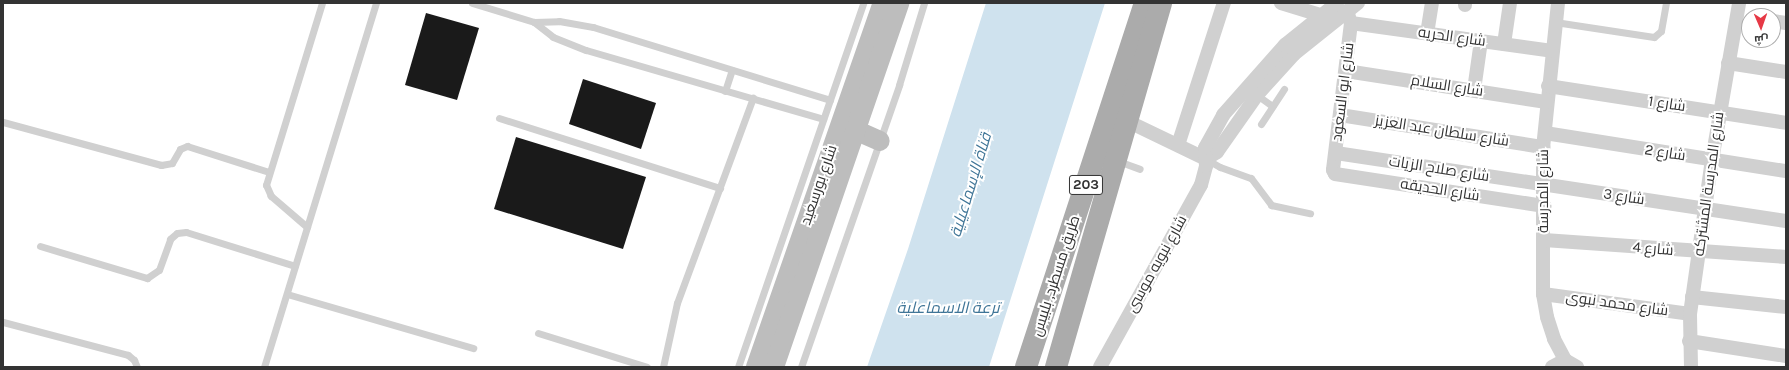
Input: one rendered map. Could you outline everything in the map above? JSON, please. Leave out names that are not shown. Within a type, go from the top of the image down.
[{"type":"main road","name":"شارع بورسعيد","points":[[756,367],[883,3]]},
{"type":"main road","name":"شارع بورسعيد","points":[[774,367],[900,3]]},
{"type":"main road","name":"طريق مسطرد, بلبيس","points":[[1026,367],[1145,3]]},
{"type":"main road","name":"طريق مسطرد, بلبيس","points":[[1056,367],[1114,160],[1161,3]]},
{"type":"main road","points":[[855,130],[880,140]]},
{"type":"street","points":[[1178,145],[1224,3]]},
{"type":"street","points":[[1281,3],[1320,15]]},
{"type":"street","points":[[1427,34],[1432,3]]},
{"type":"street","points":[[1504,44],[1510,3]]},
{"type":"street","name":"شارع المدرسة","points":[[1552,367],[1571,364],[1554,340],[1547,317],[1543,294],[1545,206],[1543,184],[1544,140],[1548,86],[1558,3]]},
{"type":"street","points":[[1127,120],[1206,159],[1217,152],[1257,95],[1298,50],[1348,10]]},
{"type":"street","name":"شارع نبويه موسى","points":[[1100,367],[1201,185],[1206,159],[1207,142],[1228,109],[1285,45],[1320,15],[1348,10]]},
{"type":"street","name":"شارع الحريه","points":[[1348,10],[1427,34],[1552,51]]},
{"type":"street","name":"شارع ابو السعود","points":[[1335,174],[1340,115],[1346,71],[1348,10]]},
{"type":"street","name":"شارع المدرسة المشتركه","points":[[1691,367],[1689,341],[1692,297],[1719,112],[1728,62],[1741,16]]},
{"type":"street","points":[[1474,90],[1482,41]]},
{"type":"street","points":[[1728,62],[1786,72]]},
{"type":"street","name":"شارع السلام","points":[[1346,71],[1547,102]]},
{"type":"street","name":"شارع 1","points":[[1548,86],[1786,123]]},
{"type":"street","name":"شارع سلطان عبد العزيز","points":[[1340,115],[1544,140]]},
{"type":"street","name":"شارع 2","points":[[1544,140],[1712,160],[1786,171]]},
{"type":"street","name":"شارع صلاح الزيات","points":[[1336,153],[1543,184]]},
{"type":"street","name":"شارع الحديقه","points":[[1335,174],[1545,206]]},
{"type":"street","name":"شارع 3","points":[[1543,184],[1705,209]]},
{"type":"street","points":[[1705,209],[1786,221]]},
{"type":"street","name":"شارع 4","points":[[1544,240],[1699,252],[1786,256]]},
{"type":"street","name":"شارع محمد نبوى","points":[[1543,294],[1690,314]]},
{"type":"street","points":[[1692,297],[1786,307]]},
{"type":"street","points":[[1689,341],[1786,356]]},
{"type":"lane","points":[[307,227],[268,193],[266,185],[322,3]]},
{"type":"lane","points":[[264,367],[376,3]]},
{"type":"lane","points":[[472,3],[534,22],[559,21],[593,27],[830,100]]},
{"type":"lane","points":[[738,367],[863,3]]},
{"type":"lane","points":[[801,367],[880,140],[924,3]]},
{"type":"lane","points":[[1555,22],[1654,37],[1661,31],[1666,3]]},
{"type":"lane","points":[[534,22],[554,37],[569,44],[823,119]]},
{"type":"lane","points":[[725,91],[732,70]]},
{"type":"lane","points":[[1261,124],[1284,89]]},
{"type":"lane","points":[[1257,95],[1272,106]]},
{"type":"lane","points":[[662,367],[677,303],[753,98]]},
{"type":"lane","points":[[499,118],[720,188]]},
{"type":"lane","points":[[3,122],[161,165],[172,163],[180,150],[187,146],[269,172]]},
{"type":"lane","points":[[1206,159],[1220,167],[1251,178],[1271,205],[1310,213]]},
{"type":"lane","points":[[1114,160],[1140,169]]},
{"type":"lane","points":[[40,246],[147,278],[159,270],[170,239],[177,233],[186,232],[296,266]]},
{"type":"lane","points":[[287,294],[473,348]]},
{"type":"lane","points":[[3,324],[128,355],[134,360],[137,367]]},
{"type":"lane","points":[[538,333],[647,367]]},
{"type":"water","name":"ترعة الاسماعلية","points":[[986,3],[1105,3],[989,367],[867,367],[908,249]]},
{"type":"building","points":[[426,13],[479,28],[457,100],[405,85]]},
{"type":"building","points":[[583,79],[656,103],[641,149],[569,124]]},
{"type":"building","points":[[516,137],[646,177],[623,249],[494,209]]},
{"type":"water label","name":"قناة الإسماعيلية","points":[[971,185]]}]
